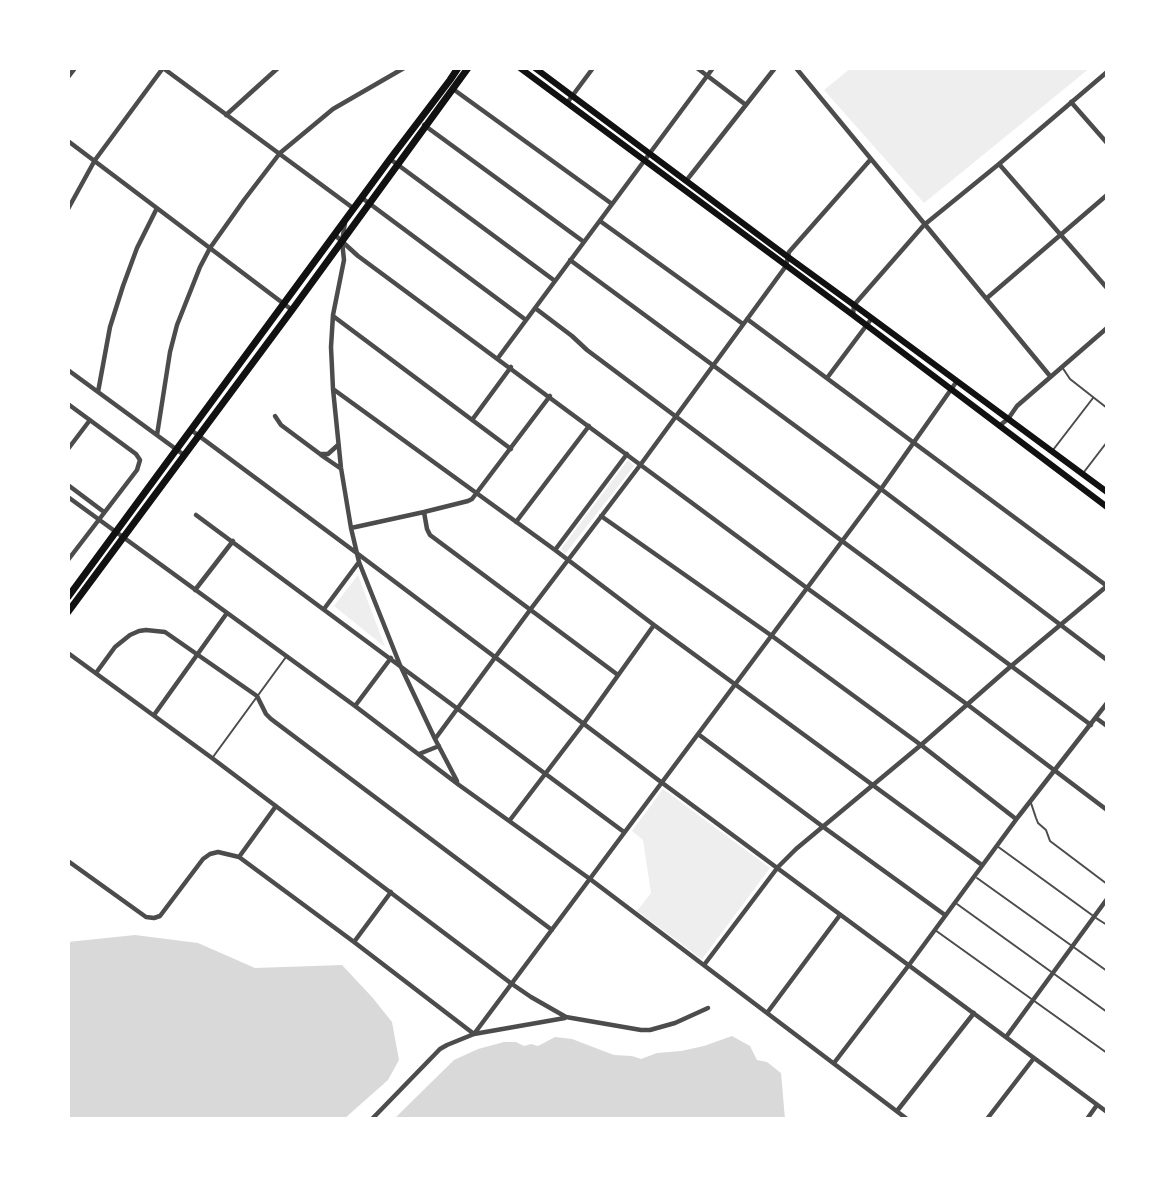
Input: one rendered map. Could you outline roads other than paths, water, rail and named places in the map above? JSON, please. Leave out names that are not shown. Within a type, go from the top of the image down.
[{"type":"highway","points":[[68,597],[184,455],[292,310],[397,165],[458,68]]},
{"type":"highway","points":[[68,612],[176,450],[390,159],[453,89],[468,68]]},
{"type":"main road","points":[[520,68],[853,314],[1107,507]]},
{"type":"main road","points":[[535,68],[1107,492]]},
{"type":"street","points":[[68,77],[75,68]]},
{"type":"street","points":[[68,209],[95,160],[163,68],[354,208]]},
{"type":"street","points":[[226,115],[278,68]]},
{"type":"street","points":[[157,435],[177,325],[200,267],[211,248],[280,153],[334,109],[404,68]]},
{"type":"street","points":[[567,103],[593,68]]},
{"type":"street","points":[[697,68],[746,105]]},
{"type":"street","points":[[498,358],[713,68]]},
{"type":"street","points":[[686,181],[775,68]]},
{"type":"street","points":[[796,68],[1050,376]]},
{"type":"street","points":[[853,314],[855,305],[924,225],[1107,72]]},
{"type":"street","points":[[453,89],[612,204]]},
{"type":"street","points":[[1072,102],[1107,143]]},
{"type":"street","points":[[422,123],[584,242]]},
{"type":"street","points":[[68,141],[292,310]]},
{"type":"street","points":[[390,159],[555,281]]},
{"type":"street","points":[[435,739],[786,266],[789,252],[871,159]]},
{"type":"street","points":[[999,164],[1107,288]]},
{"type":"street","points":[[987,298],[1107,195]]},
{"type":"street","points":[[362,198],[526,320]]},
{"type":"street","points":[[98,391],[110,327],[123,286],[137,248],[157,208]]},
{"type":"street","points":[[600,220],[743,324]]},
{"type":"street","points":[[345,221],[342,241],[344,260],[333,315],[331,347],[338,445],[351,528],[359,562],[400,666],[459,785]]},
{"type":"street","points":[[335,235],[358,256],[1107,810]]},
{"type":"street","points":[[570,260],[881,489],[1107,660]]},
{"type":"street","points":[[535,308],[676,417],[1091,725]]},
{"type":"street","points":[[333,315],[511,449]]},
{"type":"street","points":[[827,378],[872,318]]},
{"type":"street","points":[[704,965],[778,867],[796,849],[1107,586],[747,319]]},
{"type":"street","points":[[999,426],[1050,376],[1107,328]]},
{"type":"street","points":[[472,420],[511,367]]},
{"type":"street","points":[[68,370],[184,455]]},
{"type":"street","points":[[474,1034],[881,489],[957,381]]},
{"type":"street","points":[[332,389],[982,865]]},
{"type":"street","points":[[351,528],[468,501],[477,494],[550,396]]},
{"type":"street","points":[[68,404],[136,454],[140,460],[137,470],[68,560]]},
{"type":"street","points":[[275,416],[281,425],[341,468]]},
{"type":"street","points":[[68,449],[90,421]]},
{"type":"street","points":[[516,522],[589,426]]},
{"type":"street","points":[[191,430],[1107,1112]]},
{"type":"street","points":[[320,454],[328,454],[338,445]]},
{"type":"street","points":[[555,550],[626,454]]},
{"type":"street","points":[[68,485],[104,512]]},
{"type":"street","points":[[68,497],[590,879],[907,1119]]},
{"type":"street","points":[[424,512],[426,529],[430,535],[618,675]]},
{"type":"street","points":[[196,515],[624,832]]},
{"type":"street","points":[[601,516],[772,636],[921,745],[1016,819]]},
{"type":"street","points":[[195,590],[233,541]]},
{"type":"street","points":[[324,609],[359,562]]},
{"type":"street","points":[[153,715],[227,613]]},
{"type":"street","points":[[510,820],[654,625]]},
{"type":"street","points":[[96,673],[115,647],[139,631],[165,632],[257,696],[271,719],[552,930]]},
{"type":"street","points":[[68,653],[512,984],[566,1017],[650,1030],[676,1023],[708,1008]]},
{"type":"street","points":[[355,706],[391,658]]},
{"type":"street","points":[[834,1063],[1016,819],[1107,703]]},
{"type":"street","points":[[1096,718],[1107,726]]},
{"type":"street","points":[[698,734],[945,915]]},
{"type":"street","points":[[419,754],[439,746]]},
{"type":"street","points":[[239,857],[276,806]]},
{"type":"street","points":[[68,861],[146,917],[154,918],[160,916],[203,859],[211,854],[225,852],[239,857],[474,1034]]},
{"type":"street","points":[[354,942],[391,892]]},
{"type":"street","points":[[1006,1037],[1107,899]]},
{"type":"street","points":[[767,1013],[840,915]]},
{"type":"street","points":[[897,1111],[974,1013]]},
{"type":"street","points":[[372,1119],[440,1049],[456,1040],[474,1034],[566,1017]]},
{"type":"street","points":[[988,1119],[1034,1058]]},
{"type":"street","points":[[1087,1119],[1097,1105]]},
{"type":"lane","points":[[1062,366],[1070,379],[1107,408]]},
{"type":"lane","points":[[1052,451],[1093,398]]},
{"type":"lane","points":[[1082,474],[1107,442]]},
{"type":"lane","points":[[212,758],[286,656]]},
{"type":"lane","points":[[1031,802],[1038,823],[1046,830],[1050,841],[1107,884]]},
{"type":"lane","points":[[997,846],[1107,925]]},
{"type":"lane","points":[[974,876],[1107,971]]},
{"type":"lane","points":[[955,902],[1107,1012]]},
{"type":"lane","points":[[935,929],[1107,1053]]}]
